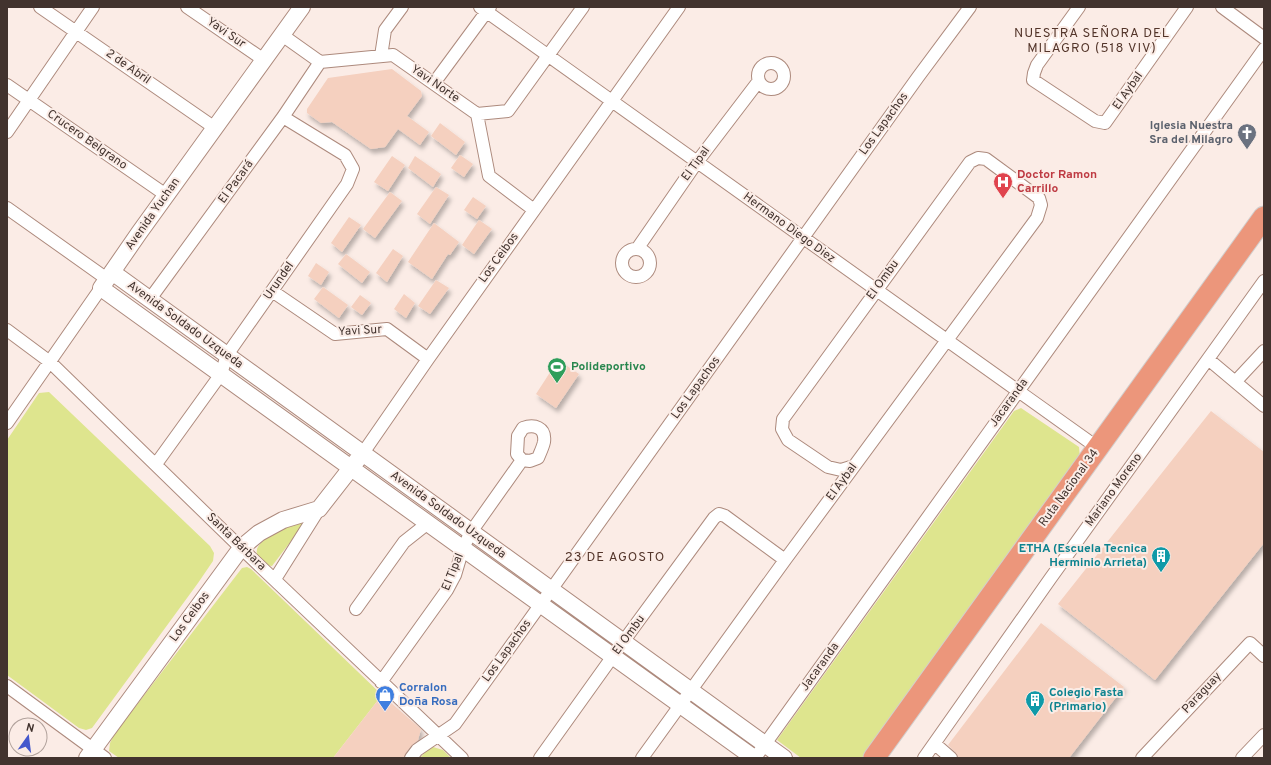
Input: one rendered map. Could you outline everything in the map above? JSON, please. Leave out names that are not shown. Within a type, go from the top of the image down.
[{"type":"highway","name":"Ruta Nacional 34","points":[[874,758],[1264,217]]},
{"type":"highway","name":"Ruta Nacional 34","points":[[887,758],[1108,455],[1264,237]]},
{"type":"street","name":"2 de Abril","points":[[40,7],[215,128]]},
{"type":"street","points":[[7,132],[93,7]]},
{"type":"street","name":"Yavi Sur","points":[[187,7],[264,60]]},
{"type":"street","name":"Avenida Yuchan","points":[[7,423],[166,195],[302,7]]},
{"type":"street","points":[[381,56],[385,30],[402,7]]},
{"type":"street","points":[[534,210],[489,176],[477,114],[508,111],[583,7]]},
{"type":"street","name":"Los Ceibos","points":[[275,579],[320,509],[363,453],[428,359],[679,7]]},
{"type":"street","name":"Los Lapachos","points":[[411,758],[417,750],[455,724],[970,7]]},
{"type":"street","name":"El Aybal","points":[[1079,7],[1038,64],[1033,80],[1095,121],[1105,123],[1187,7]]},
{"type":"street","points":[[1222,7],[1264,38]]},
{"type":"street","points":[[434,83],[485,8]]},
{"type":"street","name":"Hermano Diego Diez","points":[[485,8],[612,101],[1098,448]]},
{"type":"street","points":[[282,35],[320,62]]},
{"type":"street","name":"Jacaranda","points":[[755,758],[1264,49]]},
{"type":"street","name":"Yavi Norte","points":[[320,62],[393,55],[477,114]]},
{"type":"street","name":"El Pacará","points":[[150,299],[283,117],[320,62]]},
{"type":"street","name":"El Tipal","points":[[637,249],[697,162],[758,82]]},
{"type":"street","name":"Crucero Belgrano","points":[[7,85],[166,195]]},
{"type":"street","name":"Urundel","points":[[156,464],[221,374],[227,355],[347,184],[352,169],[345,155],[283,117]]},
{"type":"street","name":"El Ombu","points":[[854,466],[841,470],[828,467],[788,440],[782,429],[783,419],[970,162],[978,158],[986,159],[1039,198],[1041,205]]},
{"type":"street","name":"El Aybal","points":[[642,758],[785,560],[1037,218],[1041,205]]},
{"type":"street","name":"Avenida Soldado Uzqueda","points":[[7,208],[107,280],[221,374],[755,758]]},
{"type":"street","name":"Avenida Soldado Uzqueda","points":[[107,280],[150,299],[784,758]]},
{"type":"street","name":"Mariano Moreno","points":[[924,758],[1050,579],[1264,281]]},
{"type":"street","name":"Yavi Sur","points":[[272,291],[334,334],[387,329],[428,359]]},
{"type":"street","name":"Santa Bárbara","points":[[7,330],[50,362],[241,548],[462,758]]},
{"type":"street","points":[[1236,381],[1264,350]]},
{"type":"street","points":[[1208,359],[1264,406]]},
{"type":"street","name":"El Tipal","points":[[382,682],[448,590],[455,575],[463,548],[471,532],[522,460]]},
{"type":"street","name":"Los Ceibos","points":[[95,755],[241,548],[259,533],[283,520],[320,509]]},
{"type":"street","name":"El Ombu","points":[[540,758],[714,518],[719,514],[725,516],[785,560]]},
{"type":"street","points":[[356,609],[404,542],[428,523]]},
{"type":"street","name":"Paraguay","points":[[1142,758],[1250,643],[1264,656]]},
{"type":"street","points":[[7,686],[95,755]]},
{"type":"street","points":[[1242,758],[1264,735]]},
{"type":"street","points":[[935,744],[951,758]]},
{"type":"green space","points":[[49,392],[210,546],[214,553],[213,561],[198,583],[92,728],[86,730],[79,728],[7,675],[7,440],[39,393]]},
{"type":"green space","points":[[1021,408],[1079,447],[1080,458],[862,758],[801,758],[777,740],[1014,411]]},
{"type":"green space","points":[[310,516],[272,566],[267,565],[259,558],[257,551],[266,538],[285,527]]},
{"type":"green space","points":[[247,567],[251,569],[382,695],[333,758],[119,758],[109,751],[110,743],[115,733],[242,568]]},
{"type":"green space","points":[[433,747],[443,750],[451,758],[420,758],[427,750]]},
{"type":"building","points":[[392,69],[421,91],[422,96],[407,116],[429,132],[420,145],[398,129],[385,147],[371,149],[332,122],[321,123],[307,113],[307,109],[328,78]]},
{"type":"building","points":[[440,123],[465,142],[456,155],[431,136]]},
{"type":"building","points":[[460,155],[473,164],[464,177],[451,168]]},
{"type":"building","points":[[392,156],[405,165],[388,191],[374,182]]},
{"type":"building","points":[[415,156],[441,174],[433,187],[408,168]]},
{"type":"building","points":[[436,187],[449,195],[430,224],[417,214]]},
{"type":"building","points":[[390,192],[402,201],[375,238],[363,229]]},
{"type":"building","points":[[473,197],[486,206],[477,219],[464,210]]},
{"type":"building","points":[[349,217],[361,225],[342,252],[331,243]]},
{"type":"building","points":[[479,220],[492,229],[474,254],[462,245]]},
{"type":"building","points":[[434,223],[459,242],[450,255],[448,254],[432,279],[408,262]]},
{"type":"building","points":[[393,249],[403,256],[387,282],[376,273]]},
{"type":"building","points":[[346,254],[370,272],[362,283],[338,264]]},
{"type":"building","points":[[316,263],[329,272],[321,285],[308,276]]},
{"type":"building","points":[[436,280],[449,288],[430,314],[418,306]]},
{"type":"building","points":[[323,287],[348,305],[339,318],[314,299]]},
{"type":"building","points":[[404,294],[415,303],[406,318],[394,309]]},
{"type":"building","points":[[360,295],[371,303],[362,315],[351,307]]},
{"type":"building","name":"Polideportivo","points":[[558,360],[579,374],[556,408],[536,394]]},
{"type":"building","name":"ETHA (Escuela Tecnica Herminio Arrieta)","points":[[1211,411],[1264,452],[1264,543],[1155,680],[1058,604]]},
{"type":"building","name":"Colegio Fasta (Primario)","points":[[1041,623],[1124,687],[1069,758],[959,758],[948,745]]},
{"type":"building","name":"Corralon Doña Rosa","points":[[382,695],[421,729],[418,740],[411,746],[404,758],[333,758]]},
{"type":"place","name":"Iglesia Nuestra Sra del Milagro","points":[[1247,150]]},
{"type":"place","name":"Doctor Ramon Carrillo","points":[[1003,199]]},
{"type":"place","name":"Polideportivo","points":[[557,384]]},
{"type":"place","name":"ETHA (Escuela Tecnica Herminio Arrieta)","points":[[1161,573]]},
{"type":"place","name":"Corralon Doña Rosa","points":[[385,712]]},
{"type":"place","name":"Colegio Fasta (Primario)","points":[[1035,717]]},
{"type":"district","name":"NUESTRA SEÑORA DEL MILAGRO (518 VIV)","points":[[1092,42]]},
{"type":"district","name":"23 DE AGOSTO","points":[[615,558]]}]
